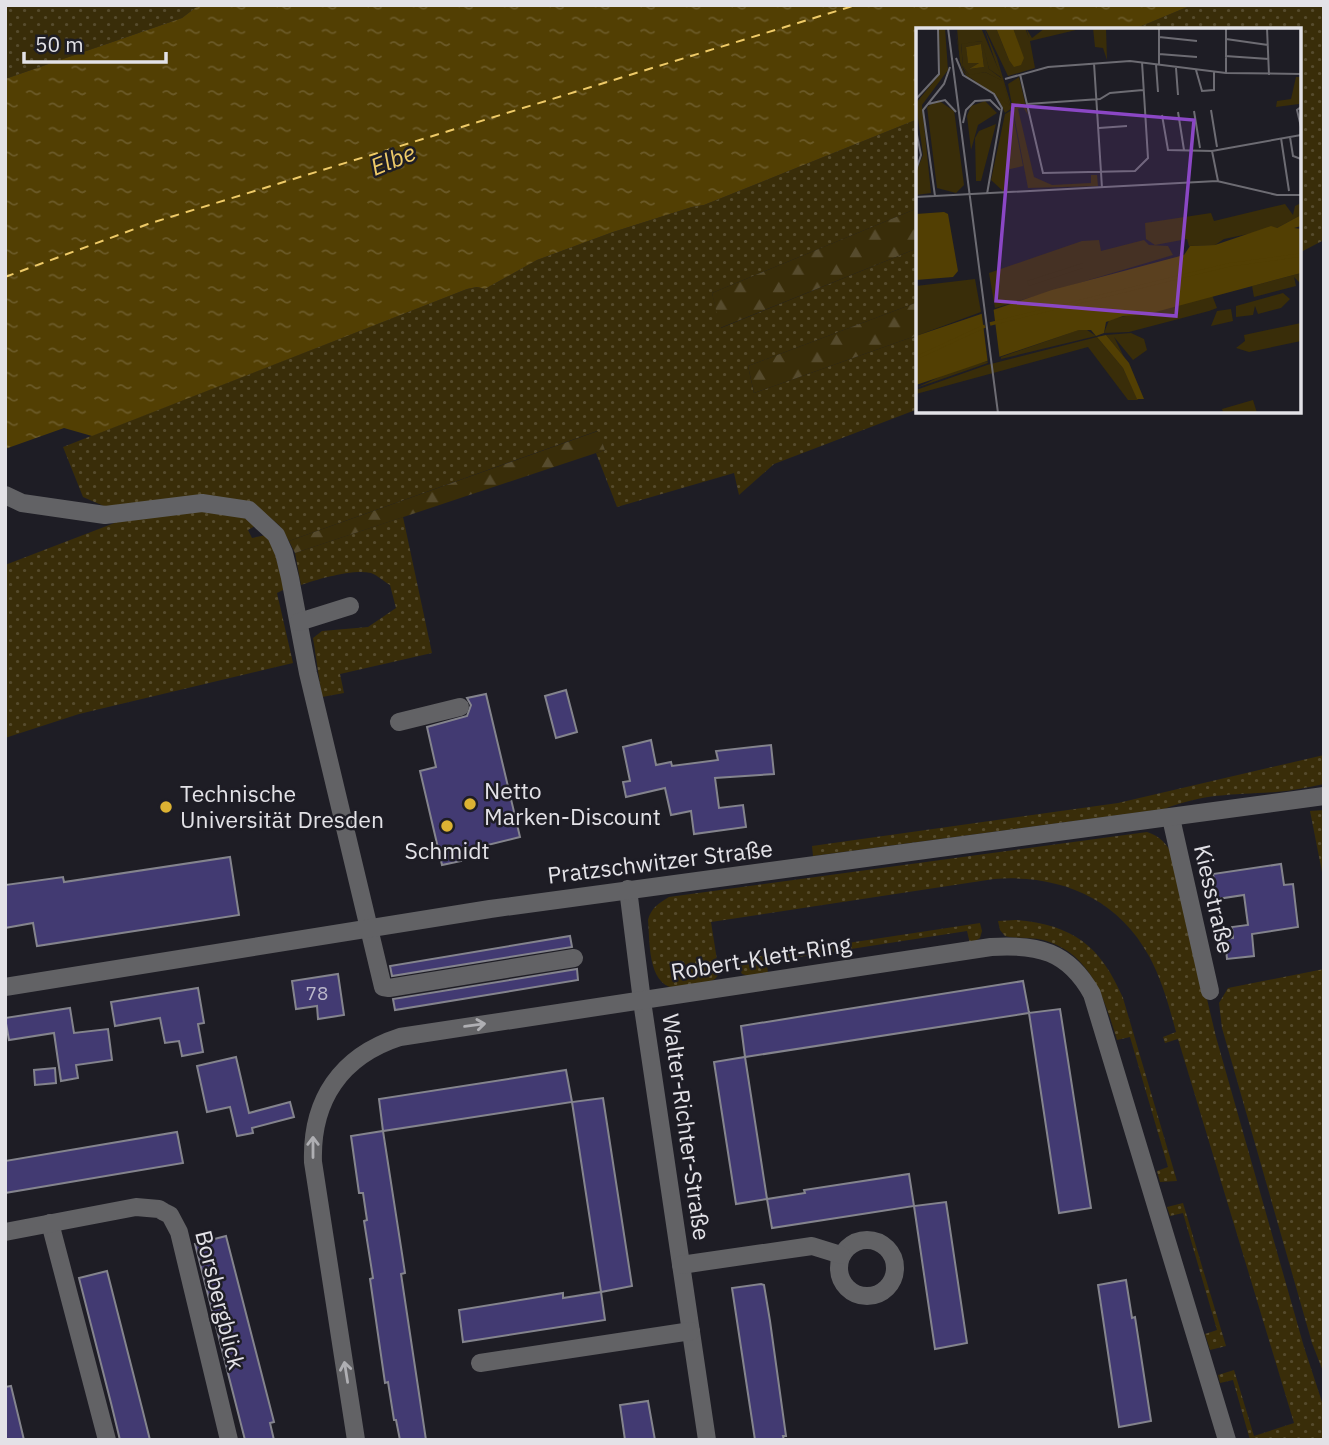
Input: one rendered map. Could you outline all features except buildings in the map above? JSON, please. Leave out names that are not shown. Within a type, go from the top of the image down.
[{"type":"street","points":[[5,495],[22,503],[105,515],[202,503],[249,510],[276,535],[284,553],[308,673],[383,987],[574,958]]},
{"type":"street","points":[[299,622],[350,606]]},
{"type":"street","points":[[398,722],[460,707]]},
{"type":"street","name":"Pratzschwitzer Straße","points":[[5,987],[370,927],[628,889],[1324,796]]},
{"type":"street","name":"Kiesstraße","points":[[1171,818],[1210,990]]},
{"type":"street","name":"Walter-Richter-Straße","points":[[628,889],[707,1440]]},
{"type":"street","name":"Robert-Klett-Ring","points":[[356,1440],[313,1161],[313,1138],[321,1103],[335,1080],[362,1055],[383,1042],[400,1037],[991,947],[1023,945],[1048,952],[1069,964],[1083,977],[1093,994],[1227,1440]]},
{"type":"street","name":"Borsbergblick","points":[[5,1232],[136,1207],[159,1209],[170,1215],[179,1232],[229,1440]]},
{"type":"street","points":[[50,1223],[107,1440]]},
{"type":"street","points":[[681,1265],[812,1246],[841,1255]]},
{"type":"street","points":[[480,1363],[691,1331]]},
{"type":"green space","points":[[5,5],[199,5],[182,18],[5,79]]},
{"type":"green space","points":[[1192,5],[1324,5],[1324,240],[1301,252],[1301,28],[1137,28]]},
{"type":"green space","points":[[916,120],[916,209],[712,293],[721,328],[916,249],[916,303],[748,366],[754,393],[916,336],[916,410],[774,464],[739,495],[734,473],[617,507],[596,453],[605,450],[597,431],[289,541],[279,525],[259,509],[106,507],[83,497],[63,447],[467,289],[485,289],[537,260],[613,232],[704,205]]},
{"type":"green space","points":[[916,209],[916,249],[720,328],[712,293]]},
{"type":"green space","points":[[916,303],[916,336],[754,393],[748,366]]},
{"type":"green space","points":[[598,431],[605,450],[295,553],[289,541]]},
{"type":"green space","points":[[202,508],[233,512],[257,525],[248,530],[252,538],[266,535],[273,547],[285,589],[277,593],[293,663],[79,714],[5,738],[5,565],[130,517]]},
{"type":"green space","points":[[403,517],[432,653],[340,674],[344,693],[322,697],[313,638],[322,631],[368,627],[396,608],[390,585],[371,573],[345,573],[301,585],[295,553]]},
{"type":"green space","points":[[1324,755],[1324,784],[1306,788],[1206,797],[1164,809],[813,856],[812,846],[1118,803]]},
{"type":"green space","points":[[1324,810],[1324,882],[1310,811]]},
{"type":"green space","points":[[1147,832],[1163,841],[1173,856],[1216,1037],[1304,1347],[1324,1408],[1324,1440],[1250,1440],[1233,1380],[1220,1383],[1218,1375],[1234,1370],[1254,1436],[1294,1423],[1178,1039],[1165,1043],[1163,1037],[1176,1032],[1168,1003],[1149,956],[1136,936],[1103,904],[1063,886],[1018,878],[994,879],[711,922],[719,973],[713,981],[674,988],[665,985],[654,970],[648,920],[653,909],[669,897]]},
{"type":"green space","points":[[1016,920],[1054,927],[1069,933],[1094,951],[1105,964],[1123,998],[1177,1181],[1160,1182],[1157,1171],[1168,1167],[1130,1037],[1117,1040],[1101,993],[1084,966],[1073,955],[1043,940],[1005,936],[998,921]]},
{"type":"green space","points":[[980,923],[980,938],[970,944],[967,931],[767,962],[768,975],[752,977],[742,974],[735,960]]},
{"type":"green space","points":[[1324,969],[1324,1374],[1312,1343],[1222,1028],[1219,1003],[1228,988]]},
{"type":"green space","points":[[1183,1203],[1226,1346],[1210,1350],[1205,1334],[1217,1330],[1183,1213],[1170,1216],[1167,1207]]},
{"type":"water","name":"Elbe","points":[[199,5],[1192,5],[1137,28],[916,28],[916,120],[704,205],[613,232],[537,260],[485,289],[467,289],[92,436],[64,428],[5,449],[5,79],[182,18]]},
{"type":"ferry route","points":[[5,277],[148,224],[856,5]]},
{"type":"place","name":"Netto Marken-Discount","points":[[470,804]]},
{"type":"place","name":"Technische Universität Dresden","points":[[166,807]]},
{"type":"place","name":"Schmidt","points":[[447,826]]}]
